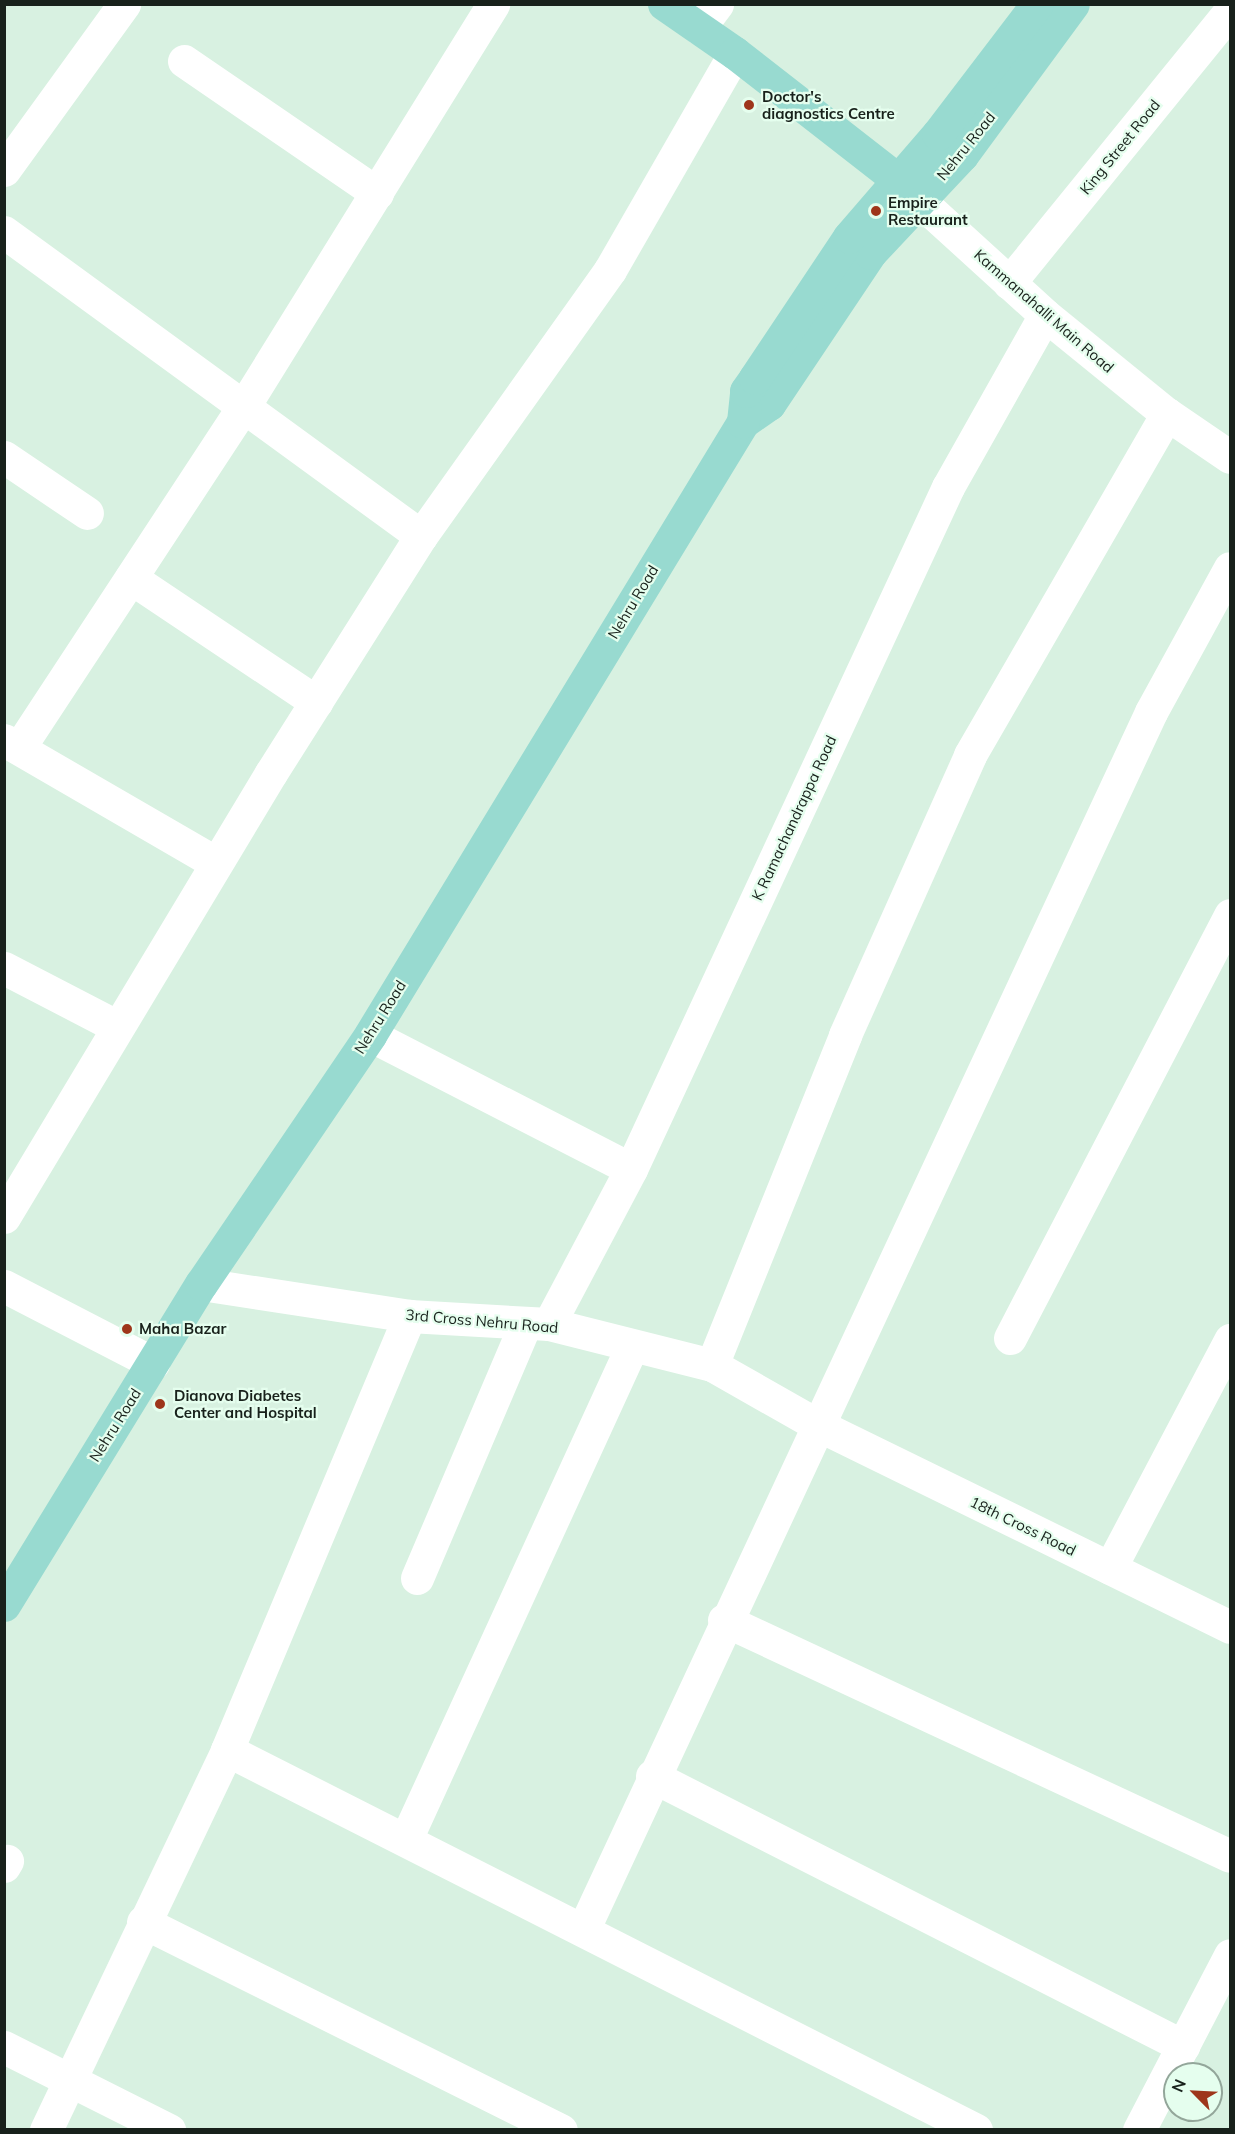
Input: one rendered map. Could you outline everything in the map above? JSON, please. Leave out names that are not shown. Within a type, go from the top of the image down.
[{"type":"main road","name":"Kammanahalli Main Road","points":[[664,4],[708,16],[735,53],[909,190]]},
{"type":"main road","name":"Nehru Road","points":[[909,190],[1036,4]]},
{"type":"main road","name":"Nehru Road","points":[[4,1605],[201,1284],[370,1035],[743,422],[746,391],[849,237],[909,190],[962,155],[1073,4]]},
{"type":"street","points":[[4,170],[124,4]]},
{"type":"street","points":[[216,863],[12,744],[131,578],[244,406],[494,4]]},
{"type":"street","name":"King Street Road","points":[[1009,283],[1230,11]]},
{"type":"street","points":[[4,1217],[117,1026],[315,702],[421,536],[609,270],[735,53]]},
{"type":"street","points":[[184,61],[377,193]]},
{"type":"street","name":"Kammanahalli Main Road","points":[[909,190],[1045,315],[1167,414],[1230,457]]},
{"type":"street","points":[[4,232],[421,536]]},
{"type":"street","name":"K Ramachandrappa Road","points":[[417,1578],[538,1324],[631,1169],[948,487],[1045,315]]},
{"type":"street","points":[[712,1365],[845,1035],[970,755],[1167,414]]},
{"type":"street","points":[[4,457],[87,513]]},
{"type":"street","points":[[584,1928],[723,1620],[1151,712],[1230,568]]},
{"type":"street","points":[[131,578],[315,702]]},
{"type":"street","points":[[1010,1338],[1230,915]]},
{"type":"street","points":[[4,968],[117,1026]]},
{"type":"street","points":[[370,1035],[631,1169]]},
{"type":"street","name":"3rd Cross Nehru Road","points":[[201,1284],[409,1316],[538,1324],[712,1365],[816,1424]]},
{"type":"street","points":[[4,1287],[153,1363]]},
{"type":"street","points":[[46,2130],[142,1922],[227,1750],[409,1316]]},
{"type":"street","points":[[406,1839],[632,1346]]},
{"type":"street","points":[[1110,1568],[1228,1350]]},
{"type":"street","name":"18th Cross Road","points":[[816,1424],[1230,1627]]},
{"type":"street","points":[[723,1620],[1230,1856]]},
{"type":"street","points":[[227,1750],[584,1928],[976,2130]]},
{"type":"street","points":[[652,1776],[1183,2046]]},
{"type":"street","points":[[142,1922],[561,2130]]},
{"type":"street","points":[[1139,2130],[1227,1968]]},
{"type":"street","points":[[4,2047],[169,2130]]},
{"type":"place","name":"Doctor's diagnostics Centre","points":[[749,105]]},
{"type":"place","name":"Empire Restaurant","points":[[876,211]]},
{"type":"place","name":"Maha Bazar","points":[[127,1329]]},
{"type":"place","name":"Dianova Diabetes Center and Hospital","points":[[160,1404]]}]
